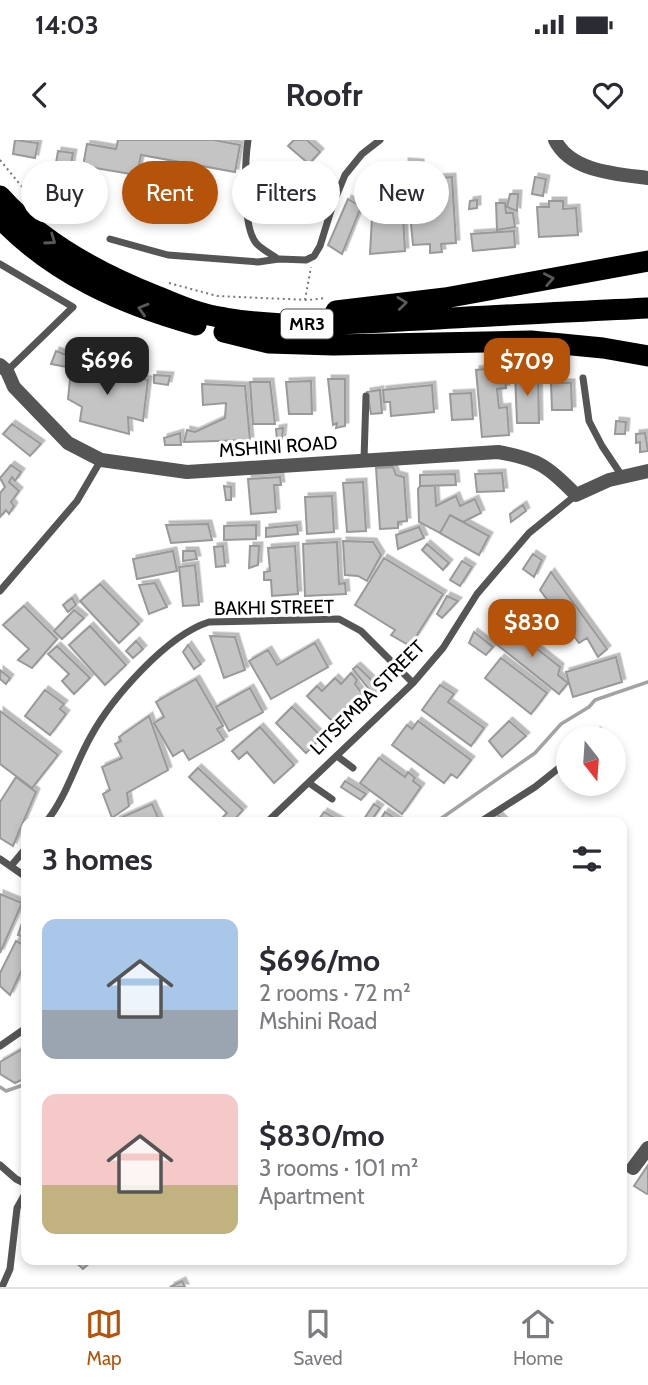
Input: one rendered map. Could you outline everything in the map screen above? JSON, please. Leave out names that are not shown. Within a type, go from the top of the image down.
[{"type":"highway","name":"MR3","points":[[0,196],[25,221],[90,266],[187,308],[224,318],[325,325],[648,308]]},
{"type":"highway","name":"MR3","points":[[0,218],[43,257],[81,281],[129,304],[224,332],[340,336],[550,323],[648,321]]},
{"type":"highway","points":[[187,308],[340,311],[445,298],[648,261]]},
{"type":"highway","points":[[224,332],[269,343],[531,341],[603,348],[648,356]]},
{"type":"street","points":[[555,140],[557,145],[578,162],[606,173],[648,178]]},
{"type":"street","name":"MSHINI ROAD","points":[[2,372],[68,443],[101,460],[187,472],[498,452],[529,458],[541,464],[553,471],[576,495]]},
{"type":"street","name":"LITSEMBA STREET","points":[[576,495],[622,477],[648,471]]},
{"type":"street","points":[[633,1168],[648,1148]]},
{"type":"lane","points":[[248,140],[245,160],[247,214],[251,233],[256,243],[279,259]]},
{"type":"lane","points":[[110,239],[168,255],[258,262],[279,259],[306,260],[314,256],[320,246],[345,175],[362,154],[380,140]]},
{"type":"lane","points":[[0,264],[73,307],[2,372]]},
{"type":"lane","points":[[583,378],[589,421],[622,477]]},
{"type":"lane","points":[[364,459],[366,396]]},
{"type":"lane","points":[[0,591],[77,501],[101,460]]},
{"type":"lane","name":"LITSEMBA STREET","points":[[272,817],[413,683],[443,648],[477,594],[520,543],[576,495]]},
{"type":"lane","name":"BAKHI STREET","points":[[49,817],[92,734],[128,683],[191,628],[209,622],[339,619],[361,631],[413,683]]},
{"type":"lane","points":[[337,756],[353,768]]},
{"type":"lane","points":[[488,817],[556,770]]},
{"type":"lane","points":[[309,783],[332,799]]},
{"type":"lane","points":[[11,866],[21,854]]},
{"type":"lane","points":[[0,859],[21,873]]},
{"type":"lane","points":[[0,1046],[21,1031]]},
{"type":"lane","points":[[0,1165],[21,1182]]},
{"type":"lane","points":[[2,1287],[10,1269],[17,1208],[21,1201]]},
{"type":"path","points":[[0,160],[21,186]]},
{"type":"path","points":[[305,300],[314,256]]},
{"type":"path","points":[[169,283],[217,296],[305,300],[333,298]]},
{"type":"building","points":[[15,140],[38,143],[35,158],[13,154]]},
{"type":"building","points":[[118,140],[214,140],[240,145],[237,161],[232,161],[232,171],[218,169],[218,161],[174,161],[141,155],[140,161],[122,161],[122,172],[108,170],[108,161],[84,161],[87,144],[116,149]]},
{"type":"building","points":[[294,140],[307,140],[320,152],[312,161],[306,161],[288,146]]},
{"type":"building","points":[[58,151],[73,153],[72,161],[56,161]]},
{"type":"building","points":[[449,177],[452,177],[456,243],[441,244],[442,252],[430,253],[430,244],[413,245],[411,224],[449,224]]},
{"type":"building","points":[[535,177],[546,179],[543,196],[532,194]]},
{"type":"building","points":[[510,194],[518,194],[517,211],[507,207]]},
{"type":"building","points":[[348,199],[354,203],[354,224],[342,254],[328,245],[337,224],[340,224]]},
{"type":"building","points":[[477,200],[477,208],[469,209],[470,201]]},
{"type":"building","points":[[549,201],[563,201],[563,209],[576,208],[578,235],[539,237],[537,207],[549,207]]},
{"type":"building","points":[[496,203],[505,203],[506,213],[513,213],[515,227],[497,230]]},
{"type":"building","points":[[372,224],[404,224],[405,251],[370,254]]},
{"type":"building","points":[[514,231],[515,247],[473,251],[471,234]]},
{"type":"building","points":[[56,351],[69,356],[67,367],[51,364]]},
{"type":"building","points":[[72,361],[148,380],[143,421],[128,417],[129,434],[80,421],[82,407],[68,399]]},
{"type":"building","points":[[504,367],[506,388],[497,389],[499,408],[507,407],[509,435],[482,437],[476,370]]},
{"type":"building","points":[[538,372],[539,423],[517,423],[515,373]]},
{"type":"building","points":[[154,375],[170,376],[168,385],[154,383]]},
{"type":"building","points":[[328,379],[345,379],[345,426],[336,428],[337,423],[333,425]]},
{"type":"building","points":[[311,381],[312,414],[289,414],[286,382]]},
{"type":"building","points":[[250,382],[270,382],[275,424],[253,424]]},
{"type":"building","points":[[551,383],[571,383],[572,410],[552,410]]},
{"type":"building","points":[[202,384],[245,386],[250,440],[184,442],[187,430],[195,432],[225,418],[226,403],[203,405]]},
{"type":"building","points":[[432,385],[434,412],[391,416],[390,402],[384,402],[383,390]]},
{"type":"building","points":[[380,390],[382,413],[371,414],[367,392]]},
{"type":"building","points":[[471,393],[473,419],[452,420],[450,394]]},
{"type":"building","points":[[616,421],[626,422],[625,434],[615,434]]},
{"type":"building","points":[[12,424],[41,444],[30,456],[3,434]]},
{"type":"building","points":[[283,428],[282,439],[277,439],[276,429]]},
{"type":"building","points":[[180,433],[181,445],[165,445],[164,438]]},
{"type":"building","points":[[645,433],[648,451],[640,452],[640,442],[636,443],[636,434]]},
{"type":"building","points":[[11,465],[21,472],[15,481],[12,477],[9,482],[19,491],[11,502],[14,506],[9,514],[6,510],[0,517],[0,493],[5,487],[0,478]]},
{"type":"building","points":[[393,467],[396,475],[404,477],[407,521],[398,522],[398,528],[380,529],[376,468]]},
{"type":"building","points":[[502,473],[504,491],[477,492],[475,474]]},
{"type":"building","points":[[455,474],[456,485],[420,486],[420,475]]},
{"type":"building","points":[[280,477],[281,485],[274,485],[276,512],[251,514],[248,479]]},
{"type":"building","points":[[363,482],[366,531],[347,532],[343,483]]},
{"type":"building","points":[[224,486],[231,487],[231,500],[226,500]]},
{"type":"building","points":[[420,486],[435,486],[436,506],[456,496],[460,506],[475,499],[481,513],[463,522],[450,515],[440,533],[419,522]]},
{"type":"building","points":[[332,496],[334,532],[307,534],[305,497]]},
{"type":"building","points":[[523,505],[526,511],[511,522],[510,514]]},
{"type":"building","points":[[450,515],[489,536],[479,555],[440,533]]},
{"type":"building","points":[[208,524],[212,540],[171,543],[166,525]]},
{"type":"building","points":[[256,525],[256,539],[224,540],[224,526]]},
{"type":"building","points":[[297,525],[298,534],[266,537],[266,528]]},
{"type":"building","points":[[419,527],[424,538],[398,549],[396,535]]},
{"type":"building","points":[[343,541],[373,542],[381,555],[367,581],[358,576],[345,575]]},
{"type":"building","points":[[337,542],[339,584],[345,583],[346,594],[305,596],[303,544]]},
{"type":"building","points":[[427,544],[449,563],[443,570],[422,550]]},
{"type":"building","points":[[223,546],[225,566],[216,567],[214,547]]},
{"type":"building","points":[[250,546],[259,546],[258,565],[249,568]]},
{"type":"building","points":[[295,546],[298,594],[272,596],[271,580],[264,580],[264,572],[270,571],[268,548]]},
{"type":"building","points":[[173,551],[177,571],[137,579],[133,559]]},
{"type":"building","points":[[183,551],[195,551],[197,559],[183,561]]},
{"type":"building","points":[[533,554],[542,560],[534,577],[523,569]]},
{"type":"building","points":[[384,558],[443,594],[410,646],[391,635],[395,630],[355,605]]},
{"type":"building","points":[[462,561],[472,567],[460,586],[450,580]]},
{"type":"building","points":[[195,565],[199,605],[183,606],[179,567]]},
{"type":"building","points":[[551,572],[607,649],[598,657],[587,638],[579,643],[540,590]]},
{"type":"building","points":[[155,583],[167,607],[149,614],[139,585]]},
{"type":"building","points":[[100,584],[139,624],[119,643],[80,601]]},
{"type":"building","points":[[447,596],[458,601],[442,618],[437,614]]},
{"type":"building","points":[[72,598],[76,605],[68,612],[63,605]]},
{"type":"building","points":[[24,606],[57,639],[32,668],[18,660],[29,649],[3,625]]},
{"type":"building","points":[[74,610],[84,618],[62,639],[54,631]]},
{"type":"building","points":[[90,626],[126,665],[105,685],[69,645]]},
{"type":"building","points":[[508,626],[560,667],[558,675],[568,683],[559,694],[495,643]]},
{"type":"building","points":[[474,632],[493,647],[486,655],[469,643]]},
{"type":"building","points":[[210,636],[235,637],[245,670],[224,678]]},
{"type":"building","points":[[136,641],[143,649],[133,658],[126,651]]},
{"type":"building","points":[[315,643],[328,667],[271,699],[249,661],[268,650],[277,665]]},
{"type":"building","points":[[188,645],[201,664],[194,669],[183,652]]},
{"type":"building","points":[[57,646],[90,678],[74,694],[62,681],[69,674],[48,654]]},
{"type":"building","points":[[616,657],[622,682],[573,697],[566,672]]},
{"type":"building","points":[[501,658],[547,693],[531,714],[485,678]]},
{"type":"building","points":[[357,666],[384,692],[375,697],[353,669]]},
{"type":"building","points":[[0,670],[10,678],[6,684],[0,679]]},
{"type":"building","points":[[351,673],[357,680],[355,684],[369,703],[338,727],[307,696],[317,686],[322,691],[335,678],[341,684]]},
{"type":"building","points":[[196,679],[223,726],[217,729],[224,740],[189,760],[183,750],[173,756],[154,723],[164,717],[156,702]]},
{"type":"building","points":[[440,685],[454,694],[448,702],[484,728],[471,746],[422,710]]},
{"type":"building","points":[[250,688],[263,712],[229,731],[216,707]]},
{"type":"building","points":[[45,690],[64,704],[60,709],[66,714],[50,735],[25,716]]},
{"type":"building","points":[[292,707],[322,737],[306,753],[276,723]]},
{"type":"building","points":[[0,711],[58,755],[32,788],[0,764]]},
{"type":"building","points":[[149,716],[168,770],[127,793],[129,806],[112,817],[103,794],[110,790],[102,767],[122,758],[115,744],[121,741],[119,737]]},
{"type":"building","points":[[418,721],[471,760],[457,778],[451,774],[444,783],[392,745],[407,725],[412,729]]},
{"type":"building","points":[[509,721],[526,736],[502,757],[489,741]]},
{"type":"building","points":[[260,727],[294,765],[274,783],[247,752],[239,759],[232,751]]},
{"type":"building","points":[[379,758],[405,777],[408,772],[415,778],[413,781],[421,787],[402,814],[360,783]]},
{"type":"building","points":[[198,768],[243,810],[237,817],[223,817],[227,813],[189,777]]},
{"type":"building","points":[[16,777],[36,792],[25,817],[21,817],[21,827],[13,846],[0,838],[0,802]]},
{"type":"building","points":[[345,781],[366,794],[361,800],[341,787]]},
{"type":"building","points":[[152,804],[158,817],[123,817]]},
{"type":"building","points":[[374,804],[380,808],[374,817],[365,817]]},
{"type":"building","points":[[324,812],[333,817],[320,817]]},
{"type":"building","points":[[0,894],[21,903],[21,905],[0,953]]},
{"type":"building","points":[[16,941],[21,944],[21,972],[10,995],[0,986],[0,973]]},
{"type":"building","points":[[21,1050],[21,1080],[15,1083],[0,1074],[0,1062]]},
{"type":"building","points":[[648,1165],[648,1193],[647,1194],[634,1186]]},
{"type":"building","points":[[182,1281],[185,1287],[170,1287]]},
{"type":"waterway","points":[[443,817],[535,753],[561,724],[589,707],[595,700],[648,682]]},
{"type":"waterway","points":[[0,1087],[6,1091],[21,1086]]}]
